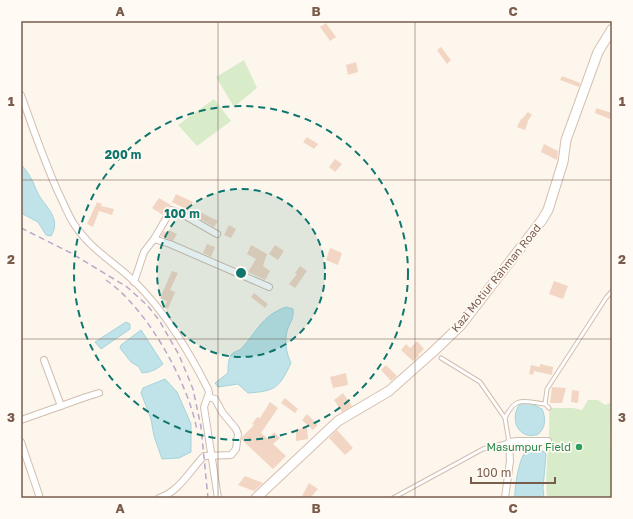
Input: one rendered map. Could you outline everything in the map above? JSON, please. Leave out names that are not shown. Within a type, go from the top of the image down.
[{"type":"main road","name":"Kazi Motiur Rahman Road","points":[[256,498],[338,421],[390,391],[461,325],[542,220],[548,210],[562,162],[566,140],[598,52],[612,29]]},
{"type":"street","points":[[21,95],[46,165],[73,223],[93,248],[134,282],[166,317],[184,344],[208,389],[208,396],[204,407],[218,498]]},
{"type":"street","points":[[134,282],[144,252],[154,239],[171,210],[180,213],[217,234]]},
{"type":"street","points":[[154,239],[170,244],[269,287]]},
{"type":"street","points":[[44,360],[61,406]]},
{"type":"street","points":[[21,420],[98,393]]},
{"type":"street","points":[[159,498],[164,496],[183,481],[204,456],[230,455],[236,449],[238,434],[236,429],[222,412],[215,399],[208,396]]},
{"type":"street","points":[[505,498],[510,461],[509,442],[548,441]]},
{"type":"street","points":[[21,442],[40,498]]},
{"type":"lane","points":[[545,404],[547,389],[612,291]]},
{"type":"lane","points":[[393,498],[484,449],[509,442],[505,418],[480,382],[441,358]]},
{"type":"lane","points":[[505,418],[512,406],[518,402],[545,404],[549,408]]},
{"type":"green space","points":[[244,60],[257,88],[234,107],[216,77]]},
{"type":"green space","points":[[214,99],[231,121],[197,146],[178,125]]},
{"type":"green space","name":"Masumpur Field","points":[[588,400],[598,400],[605,405],[610,403],[612,406],[610,440],[612,498],[547,498],[546,476],[549,408],[573,408],[582,410]]},
{"type":"water","points":[[21,164],[29,175],[40,197],[50,210],[55,225],[51,236],[46,235],[38,222],[21,213]]},
{"type":"water","points":[[286,307],[293,309],[293,317],[288,328],[286,341],[291,363],[280,383],[276,387],[265,391],[248,393],[238,384],[218,387],[215,383],[228,373],[229,361],[232,354],[241,349],[247,343],[265,320]]},
{"type":"water","points":[[126,322],[130,324],[130,329],[101,349],[95,342]]},
{"type":"water","points":[[141,330],[163,364],[158,368],[142,373],[139,367],[131,362],[120,348],[121,345]]},
{"type":"water","points":[[165,379],[177,392],[191,424],[191,452],[179,458],[162,459],[154,436],[151,419],[141,393],[143,388]]},
{"type":"water","points":[[520,404],[532,404],[542,409],[545,420],[544,427],[537,435],[527,435],[519,430],[517,426],[515,417],[517,408]]},
{"type":"water","points":[[534,448],[545,452],[546,455],[543,488],[544,498],[515,498],[516,481],[521,461],[525,452]]},
{"type":"building","points":[[326,23],[336,37],[330,41],[320,27]]},
{"type":"building","points":[[441,47],[451,60],[447,64],[437,50]]},
{"type":"building","points":[[356,62],[358,72],[348,75],[346,65]]},
{"type":"building","points":[[562,76],[580,83],[579,87],[560,80]]},
{"type":"building","points":[[596,108],[612,113],[610,119],[595,113]]},
{"type":"building","points":[[528,112],[532,115],[527,122],[525,130],[517,127],[521,119]]},
{"type":"building","points":[[307,137],[318,144],[314,149],[303,142]]},
{"type":"building","points":[[544,144],[558,151],[557,160],[541,152]]},
{"type":"building","points":[[335,159],[342,164],[335,172],[329,167]]},
{"type":"building","points":[[176,194],[193,202],[189,211],[172,202]]},
{"type":"building","points":[[159,198],[171,205],[167,207],[163,215],[152,208]]},
{"type":"building","points":[[97,202],[102,204],[101,206],[114,209],[112,215],[99,211],[93,227],[87,224]]},
{"type":"building","points":[[198,211],[218,221],[214,227],[195,216]]},
{"type":"building","points":[[229,225],[236,229],[231,238],[224,235]]},
{"type":"building","points":[[169,230],[177,234],[173,241],[161,236],[164,231],[167,233]]},
{"type":"building","points":[[207,244],[215,247],[211,257],[203,253]]},
{"type":"building","points":[[251,245],[267,254],[263,266],[270,271],[265,280],[248,272],[256,259],[247,254]]},
{"type":"building","points":[[275,245],[284,251],[278,260],[269,254]]},
{"type":"building","points":[[330,248],[342,253],[338,265],[326,260]]},
{"type":"building","points":[[300,266],[307,271],[295,288],[289,284],[297,274],[295,273]]},
{"type":"building","points":[[172,271],[178,273],[170,290],[175,292],[168,309],[164,307],[167,301],[160,298]]},
{"type":"building","points":[[554,281],[568,286],[563,299],[549,294]]},
{"type":"building","points":[[254,293],[268,304],[265,308],[251,297]]},
{"type":"building","points":[[417,341],[424,349],[413,361],[401,350],[406,344],[410,348]]},
{"type":"building","points":[[540,364],[553,367],[552,375],[534,371],[533,375],[529,374],[531,365],[540,367]]},
{"type":"building","points":[[386,365],[397,376],[391,381],[381,370]]},
{"type":"building","points":[[346,373],[348,385],[333,388],[330,377]]},
{"type":"building","points":[[552,387],[566,388],[562,403],[550,403]]},
{"type":"building","points":[[572,390],[579,391],[578,403],[571,402]]},
{"type":"building","points":[[343,393],[352,406],[342,412],[334,400]]},
{"type":"building","points":[[285,398],[298,409],[295,413],[281,403]]},
{"type":"building","points":[[270,402],[278,408],[261,433],[268,439],[274,432],[280,438],[273,444],[286,456],[273,469],[242,440],[242,437],[254,425],[252,424],[257,417],[260,418]]},
{"type":"building","points":[[307,414],[318,425],[313,430],[302,420]]},
{"type":"building","points":[[307,427],[308,439],[296,441],[296,430]]},
{"type":"building","points":[[337,430],[353,448],[345,455],[329,438]]},
{"type":"building","points":[[245,476],[263,483],[254,491],[238,485]]},
{"type":"building","points":[[309,483],[318,489],[310,498],[301,498]]},
{"type":"railway","points":[[21,228],[71,253],[127,287],[147,305],[159,320],[179,355],[193,389],[201,427],[208,498]]},
{"type":"railway","points":[[106,280],[136,308],[164,348],[185,390],[197,430]]},
{"type":"place","name":"Masumpur Field","points":[[579,447]]}]
